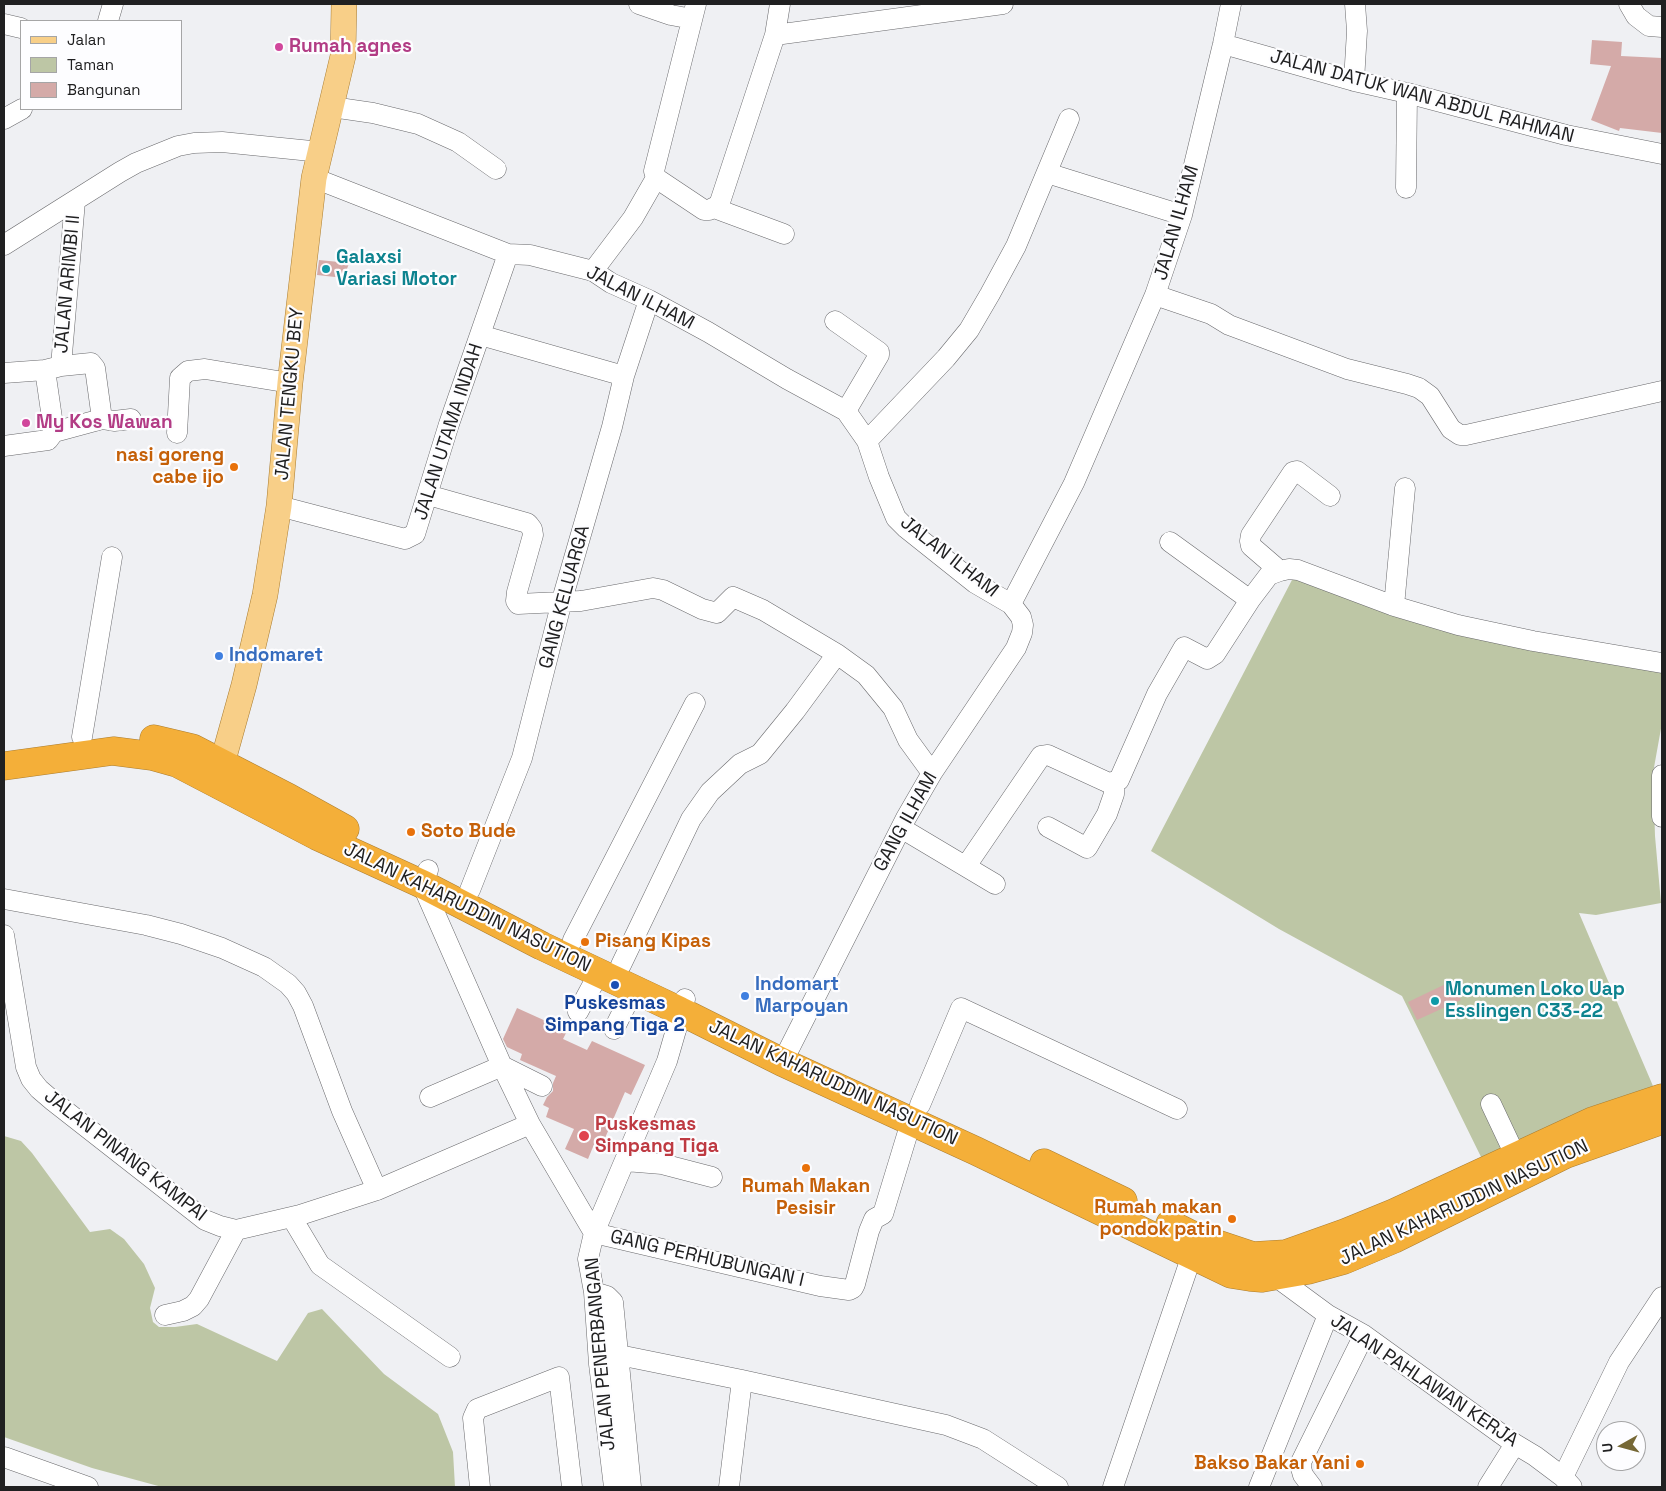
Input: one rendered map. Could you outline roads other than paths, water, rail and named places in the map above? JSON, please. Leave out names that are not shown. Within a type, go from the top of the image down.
[{"type":"highway","name":"JALAN KAHARUDDIN NASUTION","points":[[4,748],[82,736],[130,736],[175,743],[192,748],[218,772]]},
{"type":"highway","name":"JALAN KAHARUDDIN NASUTION","points":[[4,766],[113,751],[152,756],[218,772],[289,798],[542,946],[610,969],[682,1005],[782,1062],[916,1114],[977,1134],[1081,1180],[1196,1237],[1253,1256],[1272,1266],[1344,1260],[1394,1239],[1566,1154],[1662,1120]]},
{"type":"highway","name":"JALAN KAHARUDDIN NASUTION","points":[[425,877],[470,890],[573,940],[634,989],[682,1005],[883,1087],[916,1114],[976,1151],[1231,1274],[1250,1278],[1272,1266],[1286,1254],[1346,1233],[1394,1213],[1593,1120],[1662,1098]]},
{"type":"main road","name":"JALAN TENGKU BEY","points":[[218,772],[244,684],[265,595],[279,506],[290,383],[314,178],[343,56],[344,4]]},
{"type":"street","points":[[108,20],[113,4]]},
{"type":"street","points":[[639,4],[671,15],[694,11],[654,171],[656,178],[704,210],[719,205],[775,36],[780,4]]},
{"type":"street","points":[[775,36],[1003,4]]},
{"type":"street","points":[[1223,44],[1231,4]]},
{"type":"street","points":[[1354,81],[1357,31],[1355,4]]},
{"type":"street","points":[[1629,4],[1636,16],[1649,26],[1662,27]]},
{"type":"street","points":[[4,24],[20,28]]},
{"type":"street","name":"JALAN DATUK WAN ABDUL RAHMAN","points":[[1223,44],[1354,81],[1408,93],[1566,136],[1662,154]]},
{"type":"street","name":"JALAN ILHAM","points":[[314,178],[508,254],[530,254],[593,271],[610,282],[649,300],[708,332],[787,379],[846,411],[867,441],[882,486],[896,518],[975,583],[1010,604],[1074,483],[1155,295],[1182,215],[1223,44]]},
{"type":"street","points":[[1406,188],[1408,93]]},
{"type":"street","points":[[332,107],[418,124],[458,142],[496,169]]},
{"type":"street","points":[[867,441],[946,358],[969,330],[1016,246],[1069,119]]},
{"type":"street","points":[[4,245],[136,163],[178,146],[194,143],[222,142],[321,152]]},
{"type":"street","points":[[1047,173],[1182,215]]},
{"type":"street","points":[[593,271],[633,218],[656,178]]},
{"type":"street","name":"JALAN ARIMBI II","points":[[54,432],[53,368],[76,201]]},
{"type":"street","points":[[714,208],[784,234]]},
{"type":"street","name":"JALAN UTAMA INDAH","points":[[279,506],[405,539],[415,534],[449,424],[508,254]]},
{"type":"street","points":[[1155,295],[1211,314],[1229,325],[1347,369],[1419,388],[1430,396],[1451,429],[1460,435],[1662,390]]},
{"type":"street","name":"GANG KELUARGA","points":[[470,890],[522,758],[562,602],[612,427],[624,376],[649,300]]},
{"type":"street","points":[[835,321],[879,352],[880,355],[846,411]]},
{"type":"street","points":[[480,335],[624,376]]},
{"type":"street","points":[[4,373],[93,364],[102,419]]},
{"type":"street","points":[[177,433],[180,378],[188,371],[205,369],[290,383]]},
{"type":"street","points":[[4,446],[48,440],[54,432],[102,419],[114,421],[131,419]]},
{"type":"street","points":[[1280,571],[1251,546],[1251,535],[1293,472],[1297,472],[1330,496]]},
{"type":"street","points":[[1394,606],[1405,488]]},
{"type":"street","points":[[428,494],[530,525],[533,532],[532,541],[517,592],[517,603],[522,605],[581,601],[653,588],[663,590],[702,609],[717,613],[733,597],[763,610],[837,654],[866,675],[893,708],[908,740],[932,773]]},
{"type":"street","points":[[1170,542],[1250,600]]},
{"type":"street","points":[[82,736],[112,557]]},
{"type":"street","points":[[966,866],[1041,756],[1048,755],[1109,783],[1119,780],[1157,694],[1184,647],[1207,658],[1215,654],[1250,600],[1269,575],[1280,571],[1298,570],[1394,606],[1458,626],[1662,663]]},
{"type":"street","name":"GANG ILHAM","points":[[789,1049],[901,828],[932,773],[1016,648],[1023,625],[1021,617],[1010,604]]},
{"type":"street","points":[[578,1012],[610,969],[691,819],[710,792],[740,764],[760,754],[837,654]]},
{"type":"street","points":[[573,940],[695,703]]},
{"type":"street","points":[[1662,775],[1662,817]]},
{"type":"street","points":[[1048,828],[1087,848],[1107,814],[1114,794],[1114,782]]},
{"type":"street","points":[[901,828],[995,884]]},
{"type":"street","points":[[425,877],[502,1066],[530,1124],[594,1233]]},
{"type":"street","points":[[4,899],[146,925],[181,934],[222,948],[264,967],[288,984],[296,993],[303,1006],[342,1111],[377,1190]]},
{"type":"street","name":"JALAN PINANG KAMPAI","points":[[4,935],[26,1067],[31,1079],[53,1101],[205,1220],[220,1226],[236,1230],[292,1218],[377,1190],[530,1124]]},
{"type":"street","points":[[614,1029],[634,989]]},
{"type":"street","name":"JALAN PENERBANGAN","points":[[614,1487],[599,1364],[594,1292],[588,1259],[594,1233],[667,1061],[682,1005]]},
{"type":"street","points":[[916,1114],[961,1008],[1177,1109]]},
{"type":"street","points":[[502,1066],[542,1086]]},
{"type":"street","points":[[430,1098],[502,1066]]},
{"type":"street","points":[[1491,1104],[1516,1157]]},
{"type":"street","name":"GANG PERHUBUNGAN I","points":[[594,1233],[820,1286],[849,1290],[853,1288],[874,1219],[883,1214],[916,1114]]},
{"type":"street","points":[[625,1161],[662,1164],[712,1178]]},
{"type":"street","points":[[292,1218],[320,1265],[450,1357]]},
{"type":"street","points":[[165,1315],[183,1311],[193,1306],[199,1299],[236,1230]]},
{"type":"street","points":[[1113,1487],[1192,1255]]},
{"type":"street","name":"JALAN PAHLAWAN KERJA","points":[[1272,1266],[1328,1314],[1364,1335],[1568,1482]]},
{"type":"street","points":[[594,1292],[607,1296],[613,1302],[631,1487]]},
{"type":"street","points":[[1568,1482],[1619,1362],[1662,1297]]},
{"type":"street","points":[[1259,1487],[1328,1314]]},
{"type":"street","points":[[1312,1487],[1303,1475],[1301,1462],[1364,1335]]},
{"type":"street","points":[[619,1355],[946,1425],[983,1439],[1058,1487]]},
{"type":"street","points":[[480,1487],[473,1418],[477,1409],[559,1377],[572,1487]]},
{"type":"street","points":[[729,1487],[742,1380]]},
{"type":"street","points":[[1488,1487],[1515,1444]]},
{"type":"street","points":[[4,1457],[88,1487]]},
{"type":"place","name":"Rumah agnes","points":[[279,47]]},
{"type":"place","name":"Galaxsi Variasi Motor","points":[[326,269]]},
{"type":"place","name":"My Kos Wawan","points":[[26,423]]},
{"type":"place","name":"nasi goreng cabe ijo","points":[[234,467]]},
{"type":"place","name":"Indomaret","points":[[219,656]]},
{"type":"place","name":"Soto Bude","points":[[411,832]]},
{"type":"place","name":"Pisang Kipas","points":[[585,942]]},
{"type":"place","name":"Puskesmas Simpang Tiga 2","points":[[615,985]]},
{"type":"place","name":"Indomart Marpoyan","points":[[745,996]]},
{"type":"place","name":"Monumen Loko Uap Esslingen C33-22","points":[[1435,1001]]},
{"type":"place","name":"Puskesmas Simpang Tiga","points":[[584,1136]]},
{"type":"place","name":"Rumah Makan Pesisir","points":[[806,1168]]},
{"type":"place","name":"Rumah makan pondok patin","points":[[1232,1219]]},
{"type":"place","name":"Bakso Bakar Yani","points":[[1360,1464]]}]
